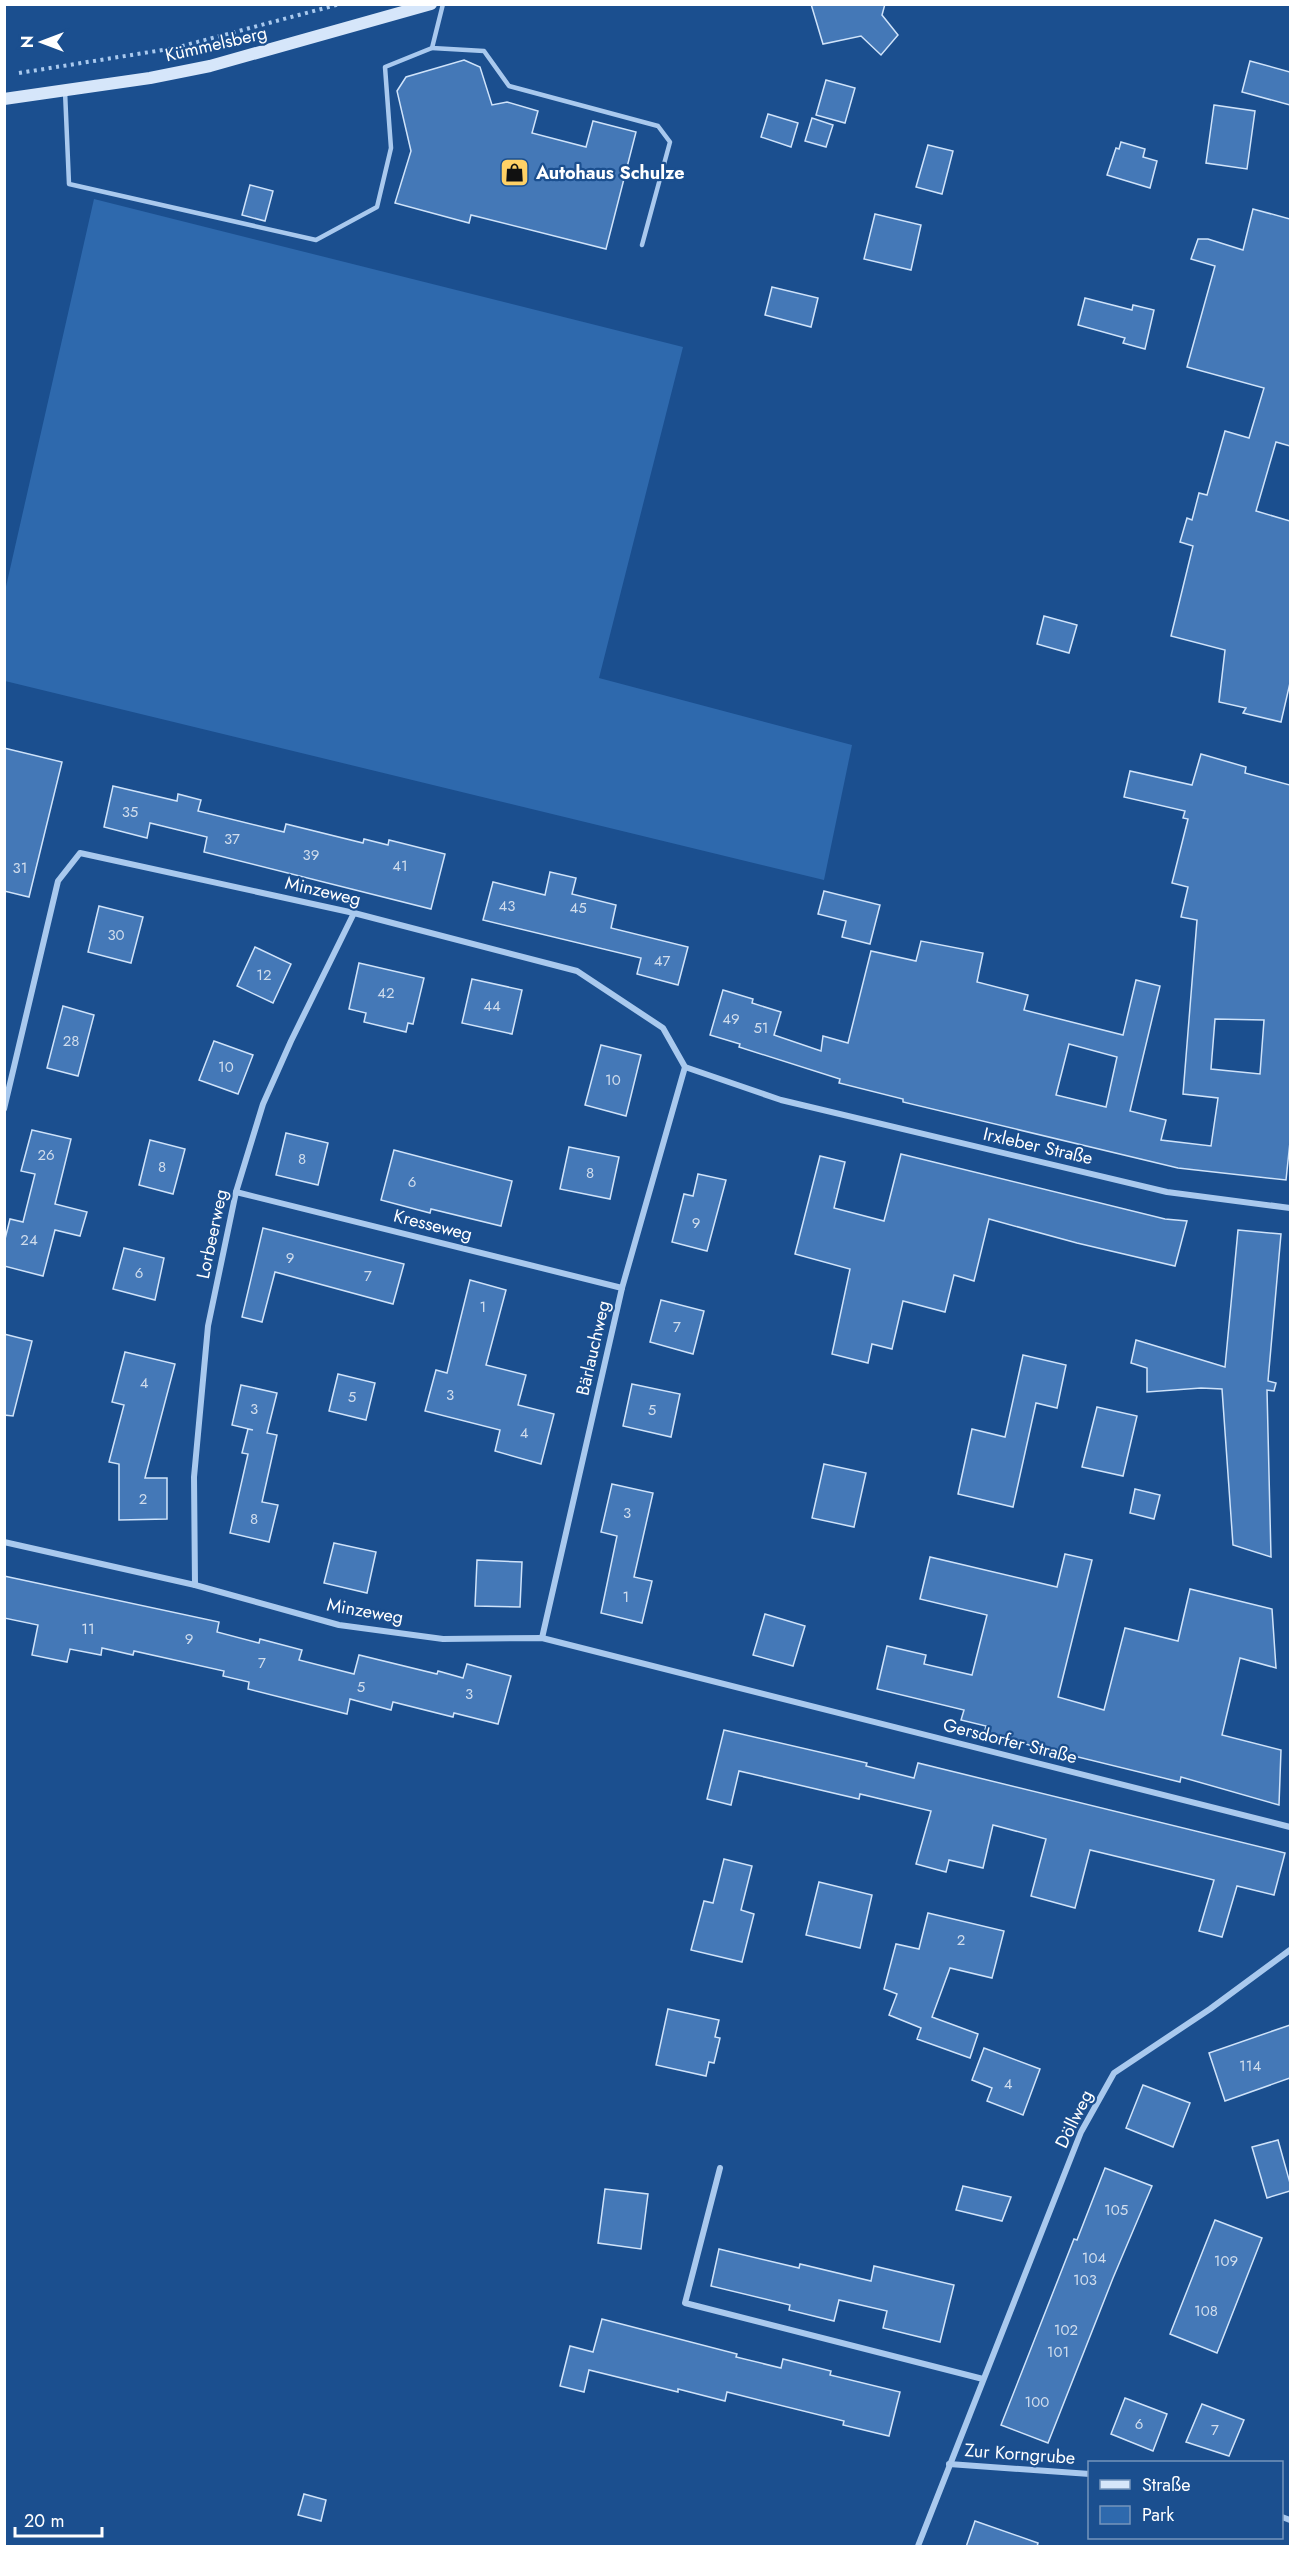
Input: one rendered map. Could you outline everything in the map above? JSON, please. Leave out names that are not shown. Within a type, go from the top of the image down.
[{"type":"main road","name":"Kümmelsberg","points":[[4,99],[210,66],[431,4]]},
{"type":"street","name":"Minzeweg","points":[[4,1109],[58,881],[80,853],[354,913],[577,971],[663,1028],[685,1067]]},
{"type":"street","name":"Lorbeerweg","points":[[195,1585],[194,1477],[208,1326],[236,1192],[263,1104],[291,1041],[354,913]]},
{"type":"street","name":"Irxleber Straße","points":[[685,1067],[781,1100],[1167,1192],[1290,1208]]},
{"type":"street","name":"Bärlauchweg","points":[[542,1638],[622,1288],[685,1067]]},
{"type":"street","name":"Kresseweg","points":[[236,1192],[622,1288]]},
{"type":"street","name":"Minzeweg","points":[[4,1542],[195,1585],[339,1625],[443,1639],[542,1638],[723,1684]]},
{"type":"street","name":"Gersdorfer Straße","points":[[723,1684],[1290,1827]]},
{"type":"street","name":"Döllweg","points":[[918,2547],[1082,2132],[1114,2073],[1210,2009],[1290,1950]]},
{"type":"street","points":[[720,2169],[685,2303],[983,2379]]},
{"type":"street","name":"Zur Korngrube","points":[[949,2464],[1088,2474]]},
{"type":"lane","points":[[432,48],[443,4]]},
{"type":"lane","points":[[65,91],[69,184],[316,240],[377,207],[391,148],[385,67],[432,48],[484,51],[509,86],[658,126],[670,142],[642,245]]},
{"type":"path","name":"Kümmelsberg","points":[[16,74],[175,48],[340,4]]},
{"type":"green space","points":[[94,199],[683,347],[599,678],[852,745],[824,880],[5,681],[5,591]]},
{"type":"building","points":[[811,4],[885,4],[882,15],[898,35],[881,55],[861,36],[823,44]]},
{"type":"building","name":"Autohaus Schulze","points":[[464,60],[480,67],[492,105],[507,102],[538,111],[532,133],[586,147],[593,121],[636,132],[606,249],[471,215],[469,223],[395,203],[411,151],[397,91],[406,77]]},
{"type":"building","points":[[1250,61],[1290,72],[1290,105],[1242,92]]},
{"type":"building","points":[[826,80],[855,88],[845,123],[816,115]]},
{"type":"building","points":[[1214,105],[1255,111],[1247,169],[1206,163]]},
{"type":"building","points":[[768,114],[798,123],[791,147],[761,137]]},
{"type":"building","points":[[812,118],[833,125],[826,147],[805,141]]},
{"type":"building","points":[[1121,142],[1145,149],[1143,157],[1157,161],[1150,188],[1107,175],[1116,148],[1119,149]]},
{"type":"building","points":[[928,145],[953,151],[942,194],[916,187]]},
{"type":"building","points":[[250,185],[273,191],[265,221],[242,215]]},
{"type":"building","points":[[1253,209],[1290,219],[1290,446],[1276,442],[1256,511],[1290,521],[1290,683],[1281,722],[1243,713],[1246,708],[1219,702],[1225,650],[1171,636],[1193,546],[1180,542],[1187,518],[1192,520],[1199,493],[1207,495],[1225,431],[1249,438],[1264,388],[1187,367],[1215,266],[1191,259],[1198,239],[1208,239],[1243,250]]},
{"type":"building","points":[[875,214],[921,225],[911,270],[864,259]]},
{"type":"building","points":[[772,287],[818,298],[811,327],[765,315]]},
{"type":"building","points":[[1085,298],[1132,310],[1133,305],[1154,310],[1145,349],[1123,343],[1125,338],[1078,325]]},
{"type":"building","points":[[1044,616],[1077,625],[1069,653],[1037,644]]},
{"type":"building","points":[[4,748],[62,762],[29,897],[4,891]]},
{"type":"building","points":[[1201,754],[1246,767],[1245,773],[1290,785],[1290,1142],[1286,1180],[1178,1168],[903,1102],[903,1099],[839,1083],[840,1079],[739,1047],[740,1044],[710,1035],[723,990],[753,999],[752,1003],[781,1012],[774,1035],[821,1051],[823,1036],[848,1043],[871,951],[916,961],[921,941],[983,953],[977,982],[1028,995],[1024,1010],[1123,1035],[1136,980],[1160,986],[1130,1111],[1166,1120],[1161,1140],[1211,1146],[1218,1098],[1183,1094],[1197,920],[1181,917],[1188,887],[1172,883],[1188,819],[1183,818],[1185,811],[1124,797],[1130,771],[1192,785]],"holes":[[[1215,1019],[1264,1020],[1260,1074],[1211,1069]],[[1069,1044],[1117,1057],[1106,1107],[1056,1095]]]},
{"type":"building","points":[[113,786],[177,801],[178,794],[201,800],[198,811],[284,832],[286,824],[363,843],[364,839],[388,845],[389,840],[445,854],[431,909],[204,852],[207,837],[150,823],[147,838],[104,827]]},
{"type":"building","points":[[550,872],[576,878],[572,894],[616,905],[611,928],[688,947],[678,985],[637,974],[641,958],[483,920],[493,882],[545,895]]},
{"type":"building","points":[[824,891],[880,905],[870,944],[842,937],[846,921],[818,914]]},
{"type":"building","points":[[99,906],[143,917],[131,963],[88,952]]},
{"type":"building","points":[[255,947],[291,964],[273,1003],[237,986]]},
{"type":"building","points":[[359,963],[424,978],[413,1024],[408,1023],[406,1032],[364,1022],[366,1013],[349,1009]]},
{"type":"building","points":[[472,979],[522,990],[512,1034],[462,1023]]},
{"type":"building","points":[[63,1006],[94,1015],[78,1076],[47,1068]]},
{"type":"building","points":[[214,1041],[253,1055],[238,1094],[199,1080]]},
{"type":"building","points":[[601,1045],[641,1055],[626,1116],[585,1105]]},
{"type":"building","points":[[32,1130],[71,1139],[55,1204],[87,1212],[80,1236],[55,1230],[43,1276],[4,1266],[4,1243],[10,1219],[23,1222],[35,1174],[21,1171]]},
{"type":"building","points":[[286,1133],[328,1143],[318,1185],[276,1175]]},
{"type":"building","points":[[150,1140],[185,1149],[173,1194],[139,1185]]},
{"type":"building","points":[[569,1147],[619,1157],[610,1199],[560,1189]]},
{"type":"building","points":[[394,1150],[512,1181],[501,1226],[431,1209],[430,1213],[381,1200]]},
{"type":"building","points":[[901,1154],[1165,1219],[1187,1221],[1175,1266],[989,1219],[974,1281],[954,1275],[945,1312],[903,1301],[892,1349],[872,1344],[868,1363],[832,1354],[850,1269],[795,1254],[820,1156],[845,1162],[834,1208],[884,1221]]},
{"type":"building","points":[[698,1174],[726,1180],[707,1251],[672,1242],[684,1194],[693,1196]]},
{"type":"building","points":[[263,1228],[404,1264],[393,1304],[275,1272],[262,1322],[242,1317]]},
{"type":"building","points":[[1238,1230],[1281,1234],[1268,1381],[1276,1383],[1274,1391],[1267,1390],[1271,1557],[1233,1545],[1222,1389],[1201,1388],[1147,1392],[1147,1368],[1131,1363],[1136,1340],[1225,1367]]},
{"type":"building","points":[[124,1248],[164,1258],[155,1300],[113,1289]]},
{"type":"building","points":[[470,1280],[506,1290],[486,1365],[526,1375],[518,1405],[554,1414],[541,1464],[495,1451],[500,1430],[425,1411],[436,1370],[447,1373]]},
{"type":"building","points":[[661,1300],[704,1311],[693,1354],[650,1342]]},
{"type":"building","points":[[4,1334],[32,1341],[13,1416],[4,1415]]},
{"type":"building","points":[[125,1352],[175,1364],[145,1478],[167,1478],[167,1519],[119,1520],[119,1464],[109,1462],[124,1405],[112,1402]]},
{"type":"building","points":[[1023,1355],[1066,1365],[1057,1408],[1036,1403],[1013,1507],[958,1494],[972,1429],[1005,1437]]},
{"type":"building","points":[[338,1374],[375,1383],[366,1420],[329,1411]]},
{"type":"building","points":[[632,1384],[680,1394],[671,1437],[623,1426]]},
{"type":"building","points":[[241,1385],[277,1393],[267,1433],[277,1435],[262,1502],[278,1505],[269,1542],[230,1533],[248,1454],[242,1453],[248,1429],[253,1430],[232,1425]]},
{"type":"building","points":[[1097,1407],[1137,1416],[1123,1476],[1082,1467]]},
{"type":"building","points":[[824,1464],[866,1473],[854,1527],[812,1518]]},
{"type":"building","points":[[612,1484],[653,1493],[634,1577],[652,1581],[642,1623],[601,1613],[617,1536],[601,1532]]},
{"type":"building","points":[[1135,1489],[1160,1495],[1154,1519],[1130,1513]]},
{"type":"building","points":[[334,1543],[376,1552],[367,1593],[324,1583]]},
{"type":"building","points":[[1065,1554],[1092,1560],[1058,1697],[1104,1710],[1125,1628],[1178,1641],[1190,1589],[1272,1609],[1276,1668],[1240,1658],[1222,1735],[1281,1750],[1279,1805],[1181,1777],[1180,1782],[984,1734],[986,1726],[961,1720],[964,1710],[877,1689],[887,1646],[926,1655],[924,1664],[972,1675],[987,1615],[920,1599],[930,1557],[1057,1587]]},
{"type":"building","points":[[477,1560],[522,1562],[520,1607],[475,1606]]},
{"type":"building","points":[[4,1576],[219,1622],[217,1632],[259,1643],[260,1639],[302,1650],[299,1660],[354,1674],[359,1655],[463,1678],[467,1664],[511,1676],[498,1724],[454,1713],[453,1717],[393,1702],[391,1710],[350,1699],[347,1714],[248,1689],[249,1682],[223,1676],[224,1671],[134,1651],[133,1655],[102,1648],[101,1655],[70,1649],[67,1662],[32,1655],[38,1625],[4,1618]]},
{"type":"building","points":[[765,1614],[805,1626],[793,1666],[753,1655]]},
{"type":"building","points":[[724,1730],[867,1763],[866,1766],[914,1778],[918,1763],[1285,1853],[1274,1895],[1237,1886],[1222,1937],[1199,1931],[1214,1880],[1090,1850],[1075,1908],[1031,1896],[1046,1839],[993,1825],[983,1868],[949,1860],[946,1872],[916,1864],[931,1811],[860,1794],[859,1799],[739,1771],[731,1805],[707,1799]]},
{"type":"building","points":[[724,1859],[752,1866],[741,1910],[754,1914],[742,1962],[691,1950],[704,1901],[713,1903]]},
{"type":"building","points":[[819,1882],[872,1895],[860,1948],[806,1935]]},
{"type":"building","points":[[928,1913],[1004,1931],[992,1978],[950,1968],[932,2017],[978,2034],[970,2058],[917,2039],[921,2028],[889,2015],[897,1994],[884,1989],[896,1944],[919,1949]]},
{"type":"building","points":[[668,2009],[719,2020],[715,2037],[720,2038],[714,2063],[709,2062],[706,2076],[656,2065]]},
{"type":"building","points":[[1290,2025],[1290,2078],[1225,2101],[1209,2053]]},
{"type":"building","points":[[984,2048],[1040,2069],[1023,2115],[987,2101],[992,2088],[972,2080]]},
{"type":"building","points":[[1143,2085],[1190,2103],[1173,2147],[1126,2128]]},
{"type":"building","points":[[1278,2140],[1290,2183],[1290,2191],[1267,2198],[1252,2147]]},
{"type":"building","points":[[1105,2168],[1152,2186],[1048,2443],[1001,2425],[1074,2239],[1077,2240]]},
{"type":"building","points":[[963,2186],[1011,2197],[1002,2221],[956,2210]]},
{"type":"building","points":[[605,2189],[648,2194],[641,2249],[598,2243]]},
{"type":"building","points":[[1215,2220],[1262,2238],[1217,2353],[1170,2334]]},
{"type":"building","points":[[719,2249],[799,2268],[800,2264],[871,2281],[874,2266],[954,2285],[940,2342],[883,2328],[887,2311],[839,2300],[834,2321],[789,2310],[790,2305],[711,2286]]},
{"type":"building","points":[[602,2319],[737,2354],[736,2357],[781,2368],[783,2359],[831,2371],[830,2375],[900,2392],[889,2436],[843,2425],[844,2421],[727,2392],[725,2401],[589,2370],[584,2392],[560,2386],[570,2346],[593,2352]]},
{"type":"building","points":[[1125,2398],[1167,2414],[1153,2451],[1111,2434]]},
{"type":"building","points":[[1202,2404],[1244,2420],[1229,2456],[1186,2442]]},
{"type":"building","points":[[304,2494],[326,2500],[321,2521],[298,2515]]},
{"type":"building","points":[[975,2521],[1038,2543],[1037,2547],[966,2547]]},
{"type":"place","name":"Autohaus Schulze","points":[[515,173]]}]
